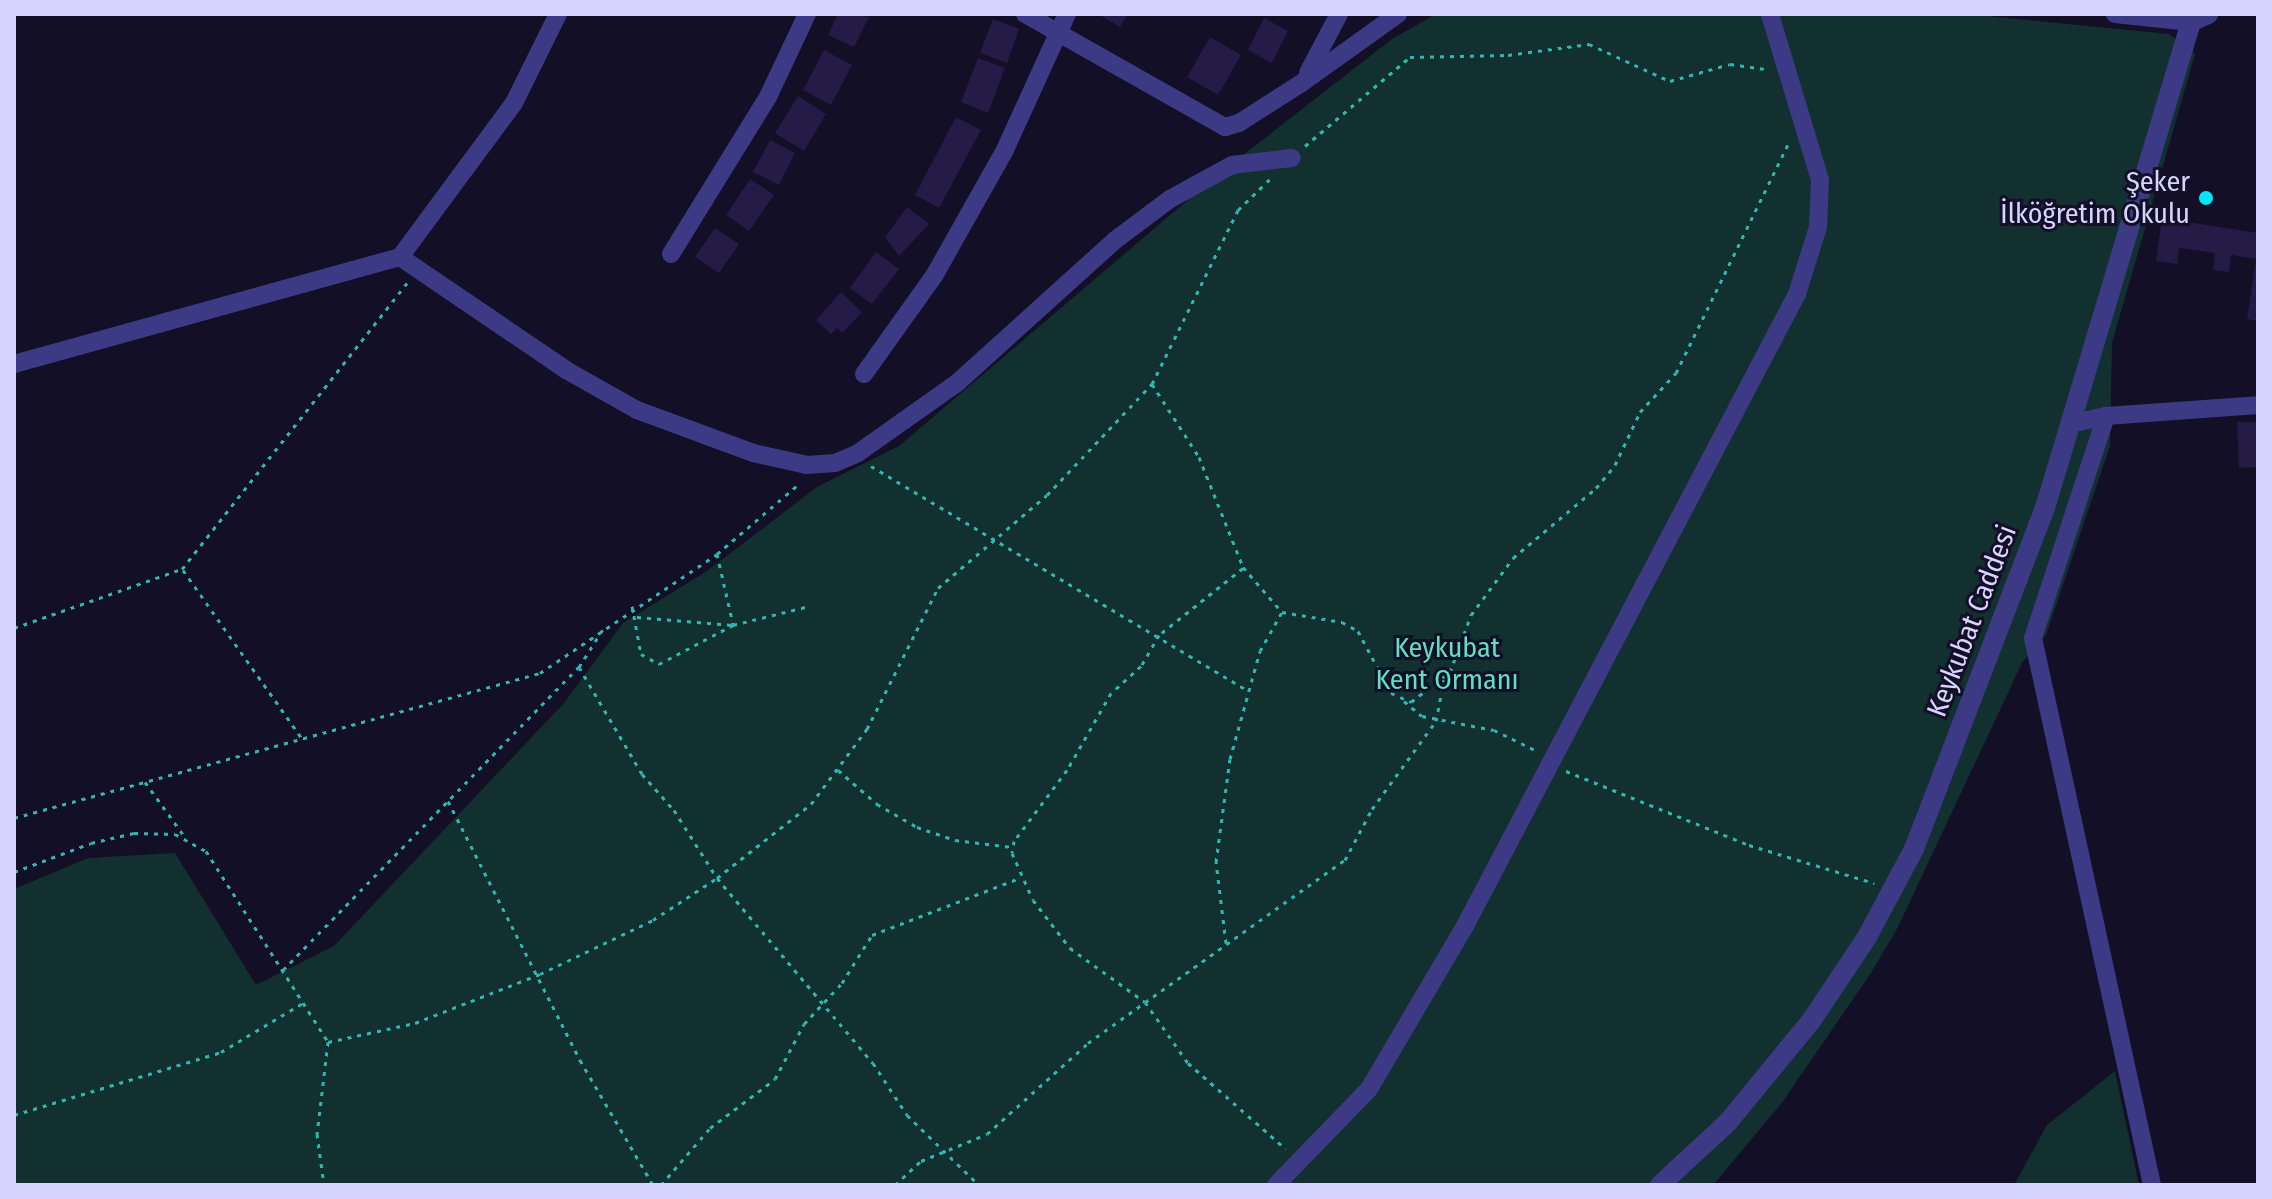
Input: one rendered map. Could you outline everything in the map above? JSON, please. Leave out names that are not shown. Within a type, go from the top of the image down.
[{"type":"street","points":[[14,364],[400,257],[514,103],[558,14]]},
{"type":"street","points":[[671,254],[768,97],[807,14]]},
{"type":"street","points":[[1025,14],[1219,126],[1239,123],[1398,14]]},
{"type":"street","points":[[864,374],[950,249],[1004,152],[1067,14]]},
{"type":"street","points":[[1303,82],[1339,14]]},
{"type":"street","points":[[1276,1185],[1369,1089],[1465,926],[1797,294],[1813,249],[1821,195],[1802,111],[1788,77],[1770,14]]},
{"type":"street","points":[[2115,14],[2197,17]]},
{"type":"street","name":"Keykubat Caddesi","points":[[1660,1185],[1701,1151],[1781,1061],[1840,980],[1893,889],[1933,804],[2045,508],[2197,17]]},
{"type":"street","points":[[400,257],[566,370],[637,410],[753,453],[822,465],[855,454],[957,383],[1114,241],[1170,199],[1232,165],[1292,158]]},
{"type":"street","points":[[2070,424],[2106,416],[2258,405]]},
{"type":"street","points":[[2106,416],[2033,638],[2152,1185]]},
{"type":"path","points":[[328,1042],[415,1023],[540,974],[653,920],[717,878],[811,804],[876,713],[928,602],[947,577],[995,540],[1075,468],[1152,384],[1238,210],[1292,158],[1410,57],[1508,55],[1589,44],[1670,81],[1730,64],[1757,66],[1788,77]]},
{"type":"path","points":[[1404,701],[1444,679],[1460,657],[1471,615],[1495,579],[1540,531],[1607,477],[1640,412],[1676,373],[1765,201],[1802,111]]},
{"type":"path","points":[[14,628],[182,569],[418,270]]},
{"type":"path","points":[[1152,384],[1199,457],[1243,567],[1282,612],[1350,626],[1369,644],[1391,693],[1436,721],[1494,730],[1551,762],[1749,845],[1893,889]]},
{"type":"path","points":[[855,454],[888,480],[1159,635],[1248,691]]},
{"type":"path","points":[[14,818],[540,673],[632,606],[717,554],[822,465]]},
{"type":"path","points":[[717,554],[733,625]]},
{"type":"path","points":[[1012,847],[1067,770],[1106,700],[1141,666],[1159,635],[1243,567]]},
{"type":"path","points":[[182,569],[303,740]]},
{"type":"path","points":[[632,606],[637,617],[637,647],[654,664],[733,625],[810,606]]},
{"type":"path","points":[[1226,943],[1216,862],[1230,759],[1260,651],[1282,612]]},
{"type":"path","points":[[637,617],[733,625]]},
{"type":"path","points":[[283,970],[579,667],[605,626]]},
{"type":"path","points":[[579,667],[642,774],[674,810],[717,878],[820,1007],[873,1063],[907,1115],[979,1185]]},
{"type":"path","points":[[895,1185],[921,1161],[987,1134],[1061,1066],[1226,943],[1345,860],[1372,809],[1436,721],[1444,679]]},
{"type":"path","points":[[838,770],[877,804],[917,827],[955,840],[1012,847]]},
{"type":"path","points":[[145,782],[185,837],[214,861],[328,1042],[317,1134],[324,1185]]},
{"type":"path","points":[[448,801],[540,974],[580,1060],[653,1185]]},
{"type":"path","points":[[14,872],[112,837],[156,832],[185,837]]},
{"type":"path","points":[[1012,847],[1020,878],[1070,948],[1145,1002],[1188,1063],[1301,1162]]},
{"type":"path","points":[[661,1185],[710,1128],[775,1079],[796,1038],[872,935],[1020,878]]},
{"type":"path","points":[[14,1115],[221,1052],[303,1003]]},
{"type":"green space","name":"Keykubat Kent Ormanı","points":[[1436,14],[1967,14],[2169,34],[2195,54],[2112,343],[2110,446],[2046,635],[2022,663],[1898,927],[1871,973],[1781,1104],[1713,1185],[14,1185],[14,889],[88,858],[175,853],[256,985],[334,946],[564,703],[623,623],[707,571],[817,487],[899,446],[1216,176],[1392,39]]},
{"type":"green space","points":[[2115,1071],[2139,1185],[2014,1185],[2047,1125]]},
{"type":"building","points":[[838,14],[869,17],[854,47],[828,35]]},
{"type":"building","points":[[1098,14],[1128,14],[1120,27]]},
{"type":"building","points":[[1264,18],[1288,31],[1272,63],[1248,50]]},
{"type":"building","points":[[993,19],[1019,29],[1007,63],[980,53]]},
{"type":"building","points":[[1210,37],[1241,55],[1218,95],[1187,77]]},
{"type":"building","points":[[824,50],[852,65],[831,105],[803,90]]},
{"type":"building","points":[[978,58],[1005,68],[988,113],[961,102]]},
{"type":"building","points":[[798,96],[826,114],[804,151],[775,133]]},
{"type":"building","points":[[956,117],[981,130],[939,208],[915,195]]},
{"type":"building","points":[[770,140],[795,153],[779,185],[753,172]]},
{"type":"building","points":[[750,179],[774,195],[749,231],[726,215]]},
{"type":"building","points":[[907,207],[929,224],[899,256],[885,237]]},
{"type":"building","points":[[2162,218],[2258,233],[2258,321],[2247,319],[2256,259],[2231,255],[2229,272],[2213,270],[2215,253],[2179,248],[2177,264],[2156,261]]},
{"type":"building","points":[[715,228],[739,244],[719,273],[695,257]]},
{"type":"building","points":[[876,252],[899,269],[872,304],[850,288]]},
{"type":"building","points":[[841,292],[862,312],[842,333],[837,328],[831,334],[816,320]]},
{"type":"building","points":[[2237,422],[2257,422],[2258,467],[2239,468]]},
{"type":"place","name":"Şeker İlköğretim Okulu","points":[[2206,198]]}]
